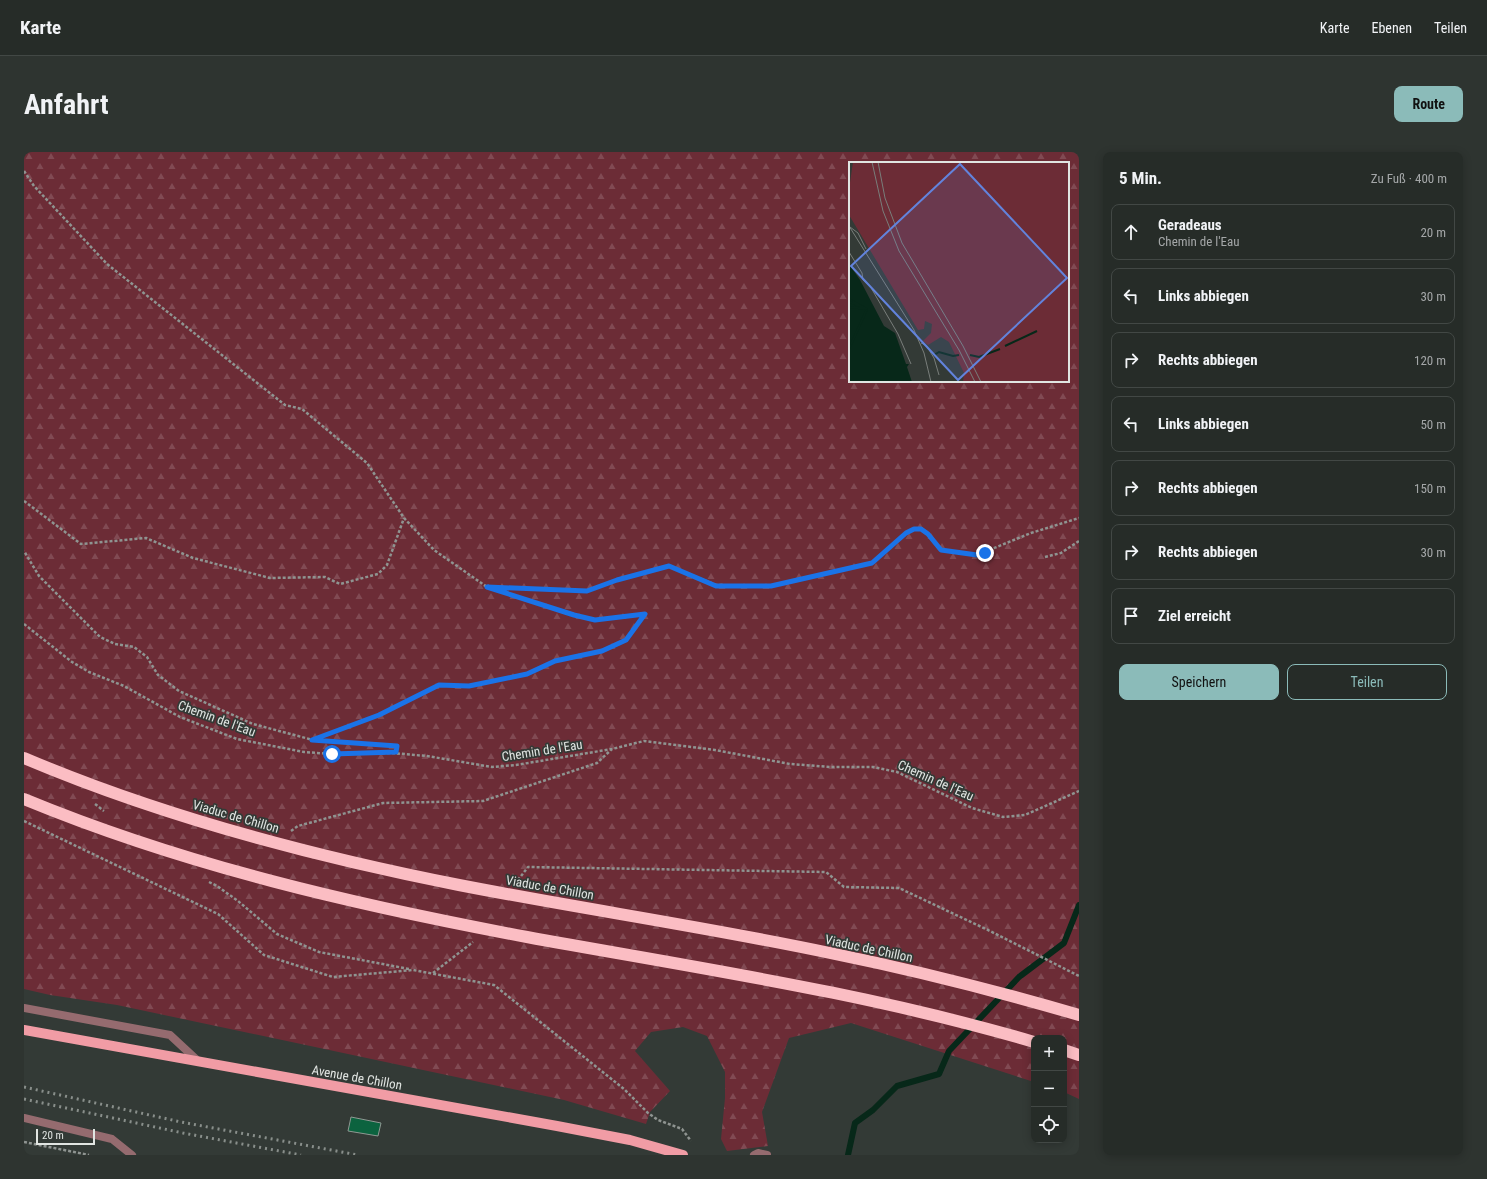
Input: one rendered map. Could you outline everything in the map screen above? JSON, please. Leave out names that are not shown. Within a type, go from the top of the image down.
[{"type":"highway","name":"Viaduc de Chillon","points":[[24,758],[143,803],[247,835],[351,861],[457,884],[828,953],[936,976],[1079,1015]]},
{"type":"highway","points":[[24,799],[174,853],[314,893],[526,937],[817,990],[938,1015],[1031,1041]]},
{"type":"highway","points":[[1067,1051],[1079,1055]]},
{"type":"main road","name":"Avenue de Chillon","points":[[24,1030],[622,1139],[683,1155]]},
{"type":"street","points":[[24,1008],[170,1035],[198,1061]]},
{"type":"street","points":[[24,1118],[112,1140],[132,1155]]},
{"type":"street","points":[[754,1155],[758,1153],[767,1155]]},
{"type":"path","points":[[24,171],[34,186],[107,264],[285,405],[302,409],[367,463],[404,518],[434,550],[487,587],[574,615],[595,620],[645,614],[626,640],[602,651],[555,661],[527,674],[469,686],[439,685],[379,715],[312,740]]},
{"type":"path","points":[[24,501],[81,544],[146,538],[193,558],[270,578],[324,577],[340,584],[378,574],[387,564],[404,518]]},
{"type":"path","points":[[487,587],[587,591],[617,580],[669,566],[716,586],[771,586],[872,563],[906,533],[914,529],[921,529],[928,534],[941,550],[977,555],[1031,533],[1079,518]]},
{"type":"path","points":[[1045,557],[1061,553],[1079,541]]},
{"type":"path","points":[[24,551],[40,576],[100,637],[115,644],[134,647],[147,657],[158,675],[179,691],[254,724],[312,740],[397,746],[396,752],[392,753]]},
{"type":"path","name":"Chemin de l'Eau","points":[[24,624],[72,662],[89,672],[124,686],[180,717],[237,739],[304,752],[332,754],[392,753],[427,756],[492,767],[516,765],[612,749],[644,741],[715,750],[790,764],[831,767],[872,767],[898,772],[972,808],[1003,817],[1025,815],[1079,791]]},
{"type":"path","points":[[298,826],[383,803],[483,801],[597,763],[612,749]]},
{"type":"path","points":[[24,821],[218,914],[264,955],[333,977],[413,970]]},
{"type":"path","points":[[514,886],[528,867],[826,872],[844,887],[899,888],[990,931],[1079,976]]},
{"type":"path","points":[[217,886],[277,934],[319,952],[494,985],[624,1089],[648,1114],[658,1120],[682,1129],[692,1142]]},
{"type":"path","points":[[433,973],[472,943],[477,937]]},
{"type":"path","points":[[24,1142],[89,1155]]},
{"type":"green space","points":[[24,152],[1079,152],[1079,1099],[1067,1093],[1067,1035],[1031,1035],[1031,1081],[851,1023],[789,1038],[762,1112],[768,1146],[727,1151],[721,1139],[725,1098],[725,1072],[707,1036],[683,1027],[651,1032],[635,1051],[670,1091],[650,1112],[646,1124],[564,1100],[117,1005],[50,995],[24,989]]},
{"type":"building","points":[[351,1117],[381,1123],[378,1136],[348,1131]]},
{"type":"waterway","points":[[848,1155],[855,1123],[873,1110],[897,1086],[939,1074],[949,1051],[1019,977],[1064,943],[1079,905]]},
{"type":"railway","points":[[24,1087],[181,1122],[358,1155]]},
{"type":"railway","points":[[24,1099],[183,1133],[301,1155]]},
{"type":"route","points":[[332,754],[392,753],[396,752],[397,746],[312,740],[379,715],[439,685],[469,686],[527,674],[555,661],[602,651],[626,640],[645,614],[595,620],[574,615],[487,587],[587,591],[617,580],[669,566],[716,586],[771,586],[872,563],[906,533],[914,529],[921,529],[928,534],[941,550],[977,555],[985,553]]}]
